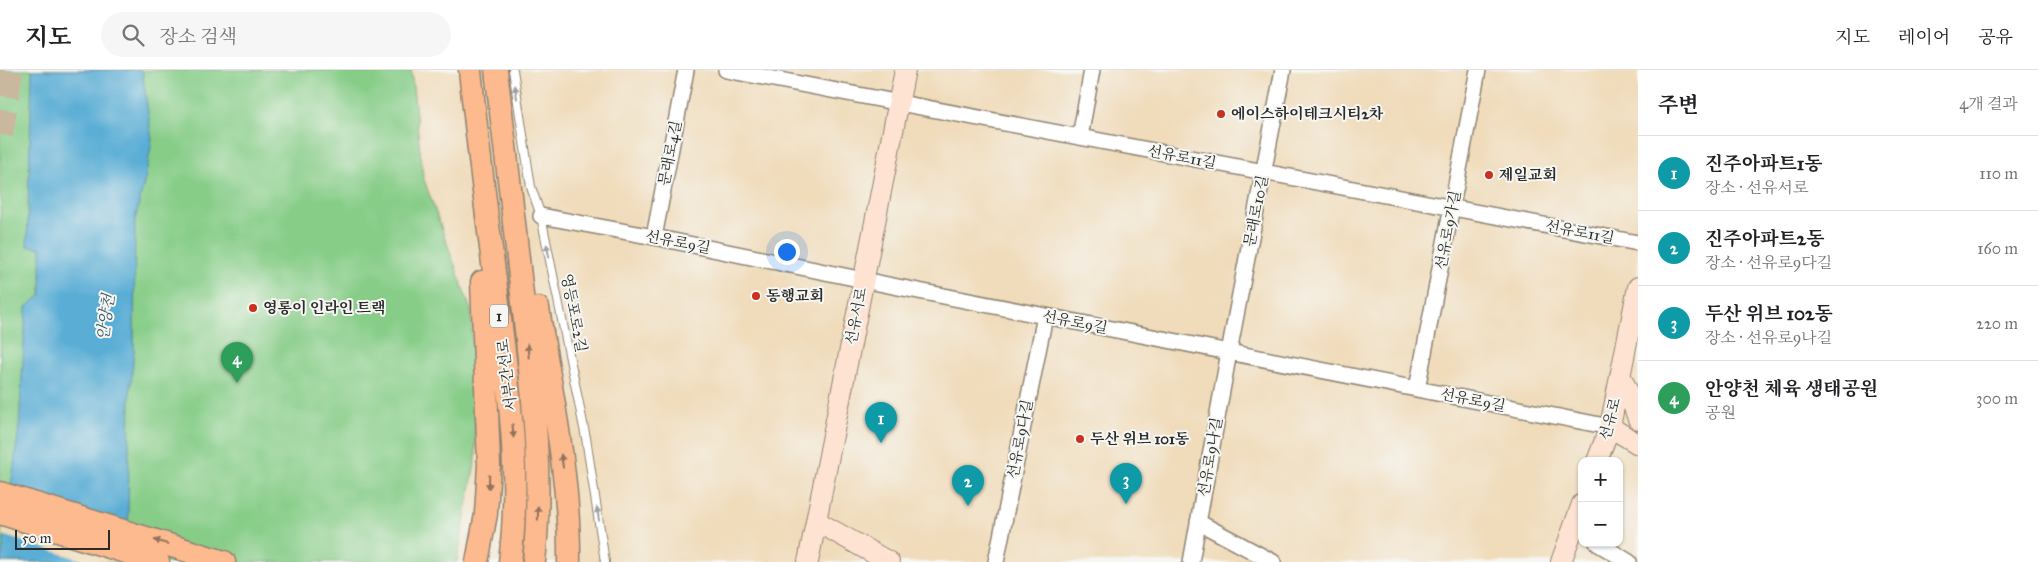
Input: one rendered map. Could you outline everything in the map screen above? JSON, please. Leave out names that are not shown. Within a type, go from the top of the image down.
[{"type":"main road","name":"서부간선로","points":[[470,70],[511,409],[516,480],[514,528],[510,562]]},
{"type":"main road","name":"서부간선로","points":[[496,70],[534,408],[538,477],[538,529],[534,562]]},
{"type":"main road","name":"1","points":[[502,115],[529,254],[563,465],[568,511],[569,562]]},
{"type":"main road","name":"1","points":[[475,118],[489,465],[486,514],[477,562]]},
{"type":"main road","points":[[0,493],[224,562]]},
{"type":"main road","points":[[0,513],[158,562]]},
{"type":"street","name":"문래로4길","points":[[654,236],[686,70]]},
{"type":"street","name":"선유로11길","points":[[726,70],[1638,244]]},
{"type":"street","name":"선유서로","points":[[808,562],[905,70]]},
{"type":"street","points":[[1080,137],[1092,70]]},
{"type":"street","name":"문래로10길","points":[[1229,352],[1284,70]]},
{"type":"street","name":"선유로9가길","points":[[1417,389],[1478,70]]},
{"type":"street","name":"선유로9길","points":[[541,216],[654,236],[863,280],[1610,427]]},
{"type":"street","name":"선유로","points":[[1599,457],[1610,427],[1638,288]]},
{"type":"street","name":"선유로9다길","points":[[996,562],[1045,316]]},
{"type":"street","name":"선유로9나길","points":[[1191,562],[1229,352]]},
{"type":"street","points":[[1621,378],[1638,419]]},
{"type":"street","points":[[1610,427],[1638,444]]},
{"type":"street","points":[[816,521],[889,562]]},
{"type":"street","points":[[1198,522],[1273,562]]},
{"type":"street","points":[[1561,562],[1577,531]]},
{"type":"street","points":[[1604,547],[1629,562]]},
{"type":"lane","name":"영등포로2길","points":[[513,70],[531,187],[541,216],[586,438],[605,562]]},
{"type":"green space","points":[[0,70],[411,70],[423,177],[471,310],[476,457],[457,562],[0,562]]},
{"type":"water","name":"안양천","points":[[32,70],[142,70],[152,140],[135,220],[134,351],[130,394],[128,516],[132,551],[149,562],[1,562],[19,427],[26,307],[41,295],[41,248],[27,246]]},
{"type":"pier","points":[[9,486],[151,562],[88,562],[2,535]]},
{"type":"tunnel","points":[[0,135],[10,70]]},
{"type":"place","name":"에이스하이테크시티2차","points":[[1221,114]]},
{"type":"place","name":"제일교회","points":[[1489,175]]},
{"type":"place","name":"동행교회","points":[[756,296]]},
{"type":"place","name":"영롱이 인라인 트랙","points":[[253,308]]},
{"type":"place","name":"안양천 체육 생태공원","points":[[237,383]]},
{"type":"place","name":"두산 위브 101동","points":[[1080,439]]},
{"type":"place","name":"진주아파트1동","points":[[881,443]]},
{"type":"place","name":"두산 위브 102동","points":[[1126,504]]},
{"type":"place","name":"진주아파트2동","points":[[968,506]]}]
